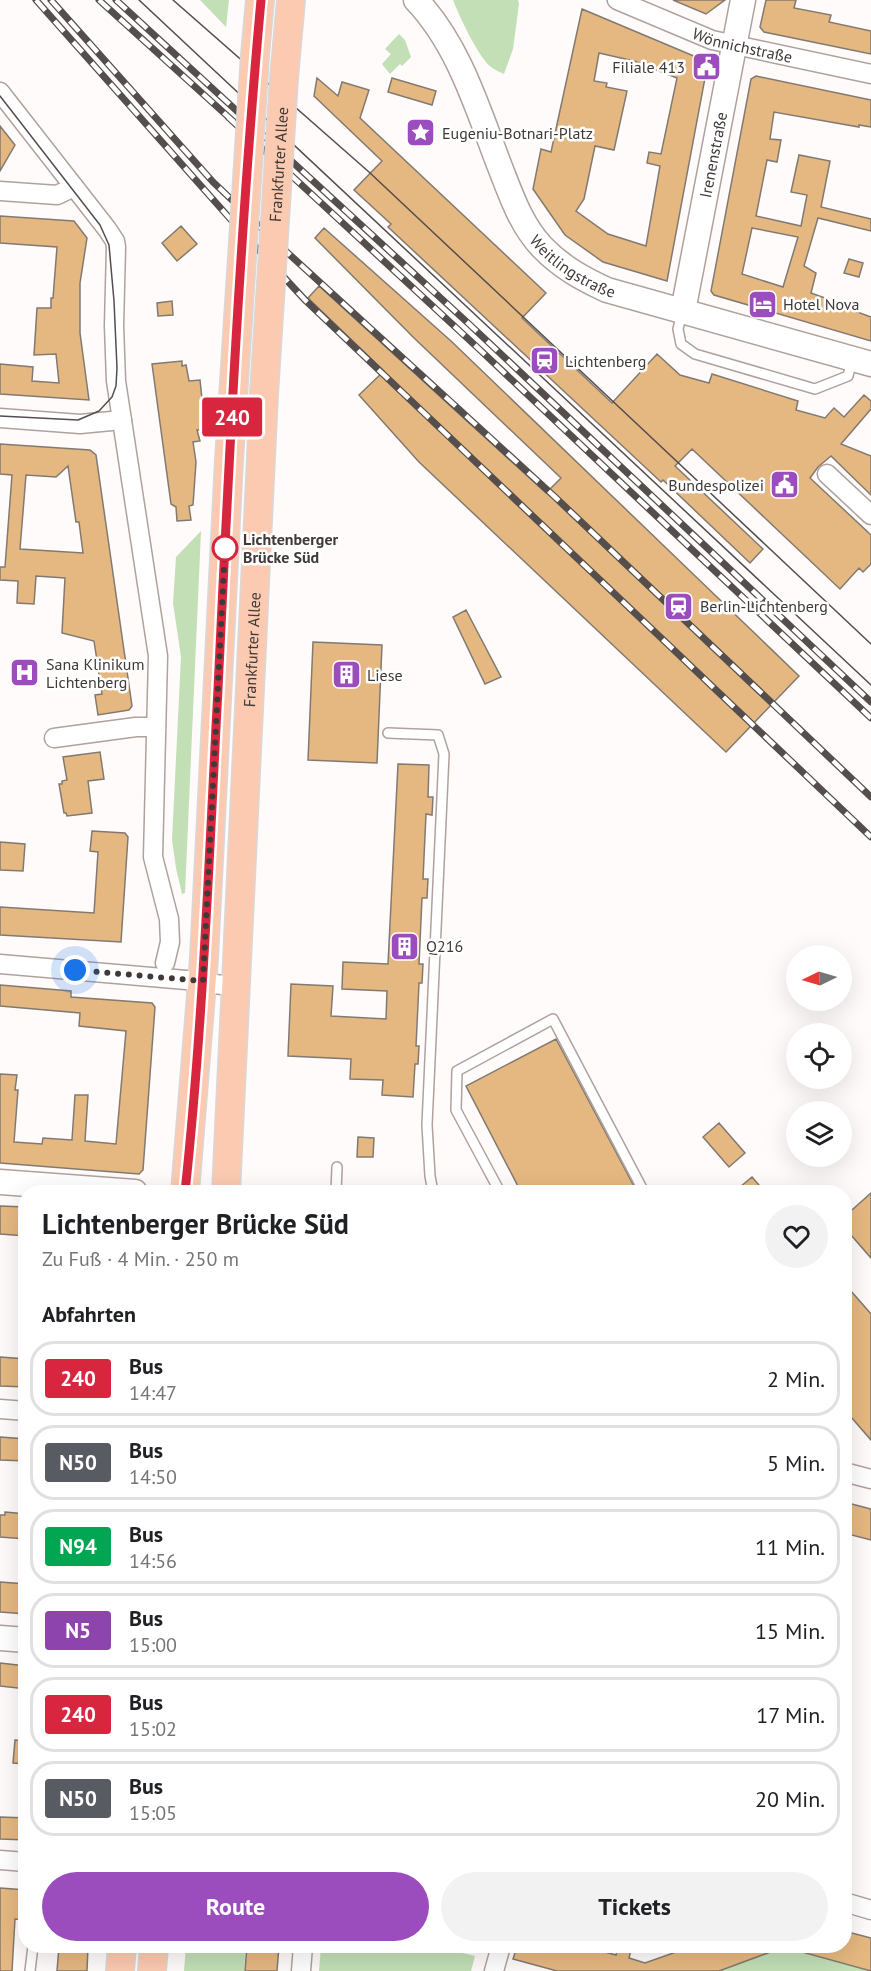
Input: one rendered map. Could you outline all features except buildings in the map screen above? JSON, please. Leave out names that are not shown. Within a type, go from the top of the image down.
[{"type":"main road","name":"Frankfurter Allee","points":[[186,1185],[203,981],[236,353],[255,55],[261,0]]},
{"type":"main road","name":"Frankfurter Allee","points":[[226,1185],[264,394],[291,0]]},
{"type":"main road","points":[[189,1154],[200,1168],[208,1185]]},
{"type":"main road","points":[[120,1971],[121,1953]]},
{"type":"main road","points":[[152,1971],[153,1953]]},
{"type":"street","name":"Weitlingstraße","points":[[416,0],[443,36],[460,66],[524,224],[553,258],[582,278],[607,290],[862,361]]},
{"type":"street","name":"Wönnichstraße","points":[[617,0],[712,40],[871,74]]},
{"type":"street","name":"Irenenstraße","points":[[683,311],[743,0]]},
{"type":"street","points":[[0,92],[116,243],[114,340],[116,381],[158,657],[153,857],[169,919],[170,942],[165,963]]},
{"type":"street","points":[[0,191],[57,195],[74,187]]},
{"type":"street","points":[[0,418],[80,424],[122,420]]},
{"type":"street","points":[[828,474],[871,515]]},
{"type":"street","points":[[54,738],[136,727],[156,727]]},
{"type":"street","points":[[0,964],[203,981],[237,987]]},
{"type":"street","points":[[0,1182],[40,1185]]},
{"type":"street","points":[[0,1409],[18,1410]]},
{"type":"street","points":[[852,1474],[871,1479]]},
{"type":"street","points":[[0,1638],[18,1639]]},
{"type":"street","points":[[0,1860],[18,1861]]},
{"type":"street","points":[[852,1904],[871,1910]]},
{"type":"street","points":[[301,1971],[302,1953]]},
{"type":"street","points":[[494,1971],[499,1953]]},
{"type":"lane","points":[[683,311],[678,329],[681,344],[695,354],[815,389],[848,376],[862,361]]},
{"type":"lane","points":[[388,733],[438,735],[444,754],[427,1125],[432,1185]]},
{"type":"lane","points":[[496,1185],[456,1110],[457,1071],[553,1019],[640,1185]]},
{"type":"lane","points":[[336,1185],[337,1167]]},
{"type":"lane","points":[[30,1971],[32,1953]]},
{"type":"green space","points":[[200,0],[229,0],[226,27]]},
{"type":"green space","points":[[453,0],[518,0],[513,49],[504,74],[491,67],[481,55],[464,26]]},
{"type":"green space","points":[[399,34],[405,40],[411,57],[390,74],[382,64],[391,54],[385,49]]},
{"type":"green space","points":[[201,531],[185,893],[182,894],[172,840],[181,657],[173,603],[176,557]]},
{"type":"green space","points":[[185,1953],[245,1953],[244,1971],[184,1971]]},
{"type":"green space","points":[[320,1953],[463,1953],[475,1956],[471,1971],[319,1971]]},
{"type":"green space","points":[[767,1953],[805,1953],[870,1971],[719,1971]]},
{"type":"tram line","points":[[139,0],[871,685]]},
{"type":"tram line","points":[[173,0],[369,172],[871,644]]},
{"type":"tram line","points":[[0,96],[100,225],[109,245],[117,368],[116,386],[112,397],[99,411],[78,420],[0,416]]},
{"type":"railway","points":[[36,0],[306,301],[871,837]]},
{"type":"railway","points":[[51,0],[213,182],[555,497],[871,797]]},
{"type":"railway","points":[[99,0],[234,122]]},
{"type":"railway","points":[[116,0],[469,324],[871,702]]},
{"type":"railway","points":[[228,117],[478,348],[871,718]]},
{"type":"bus line","name":"240","points":[[186,1185],[204,958],[229,460],[245,196],[261,0]]},
{"type":"place","name":"Filiale 413","points":[[706,67]]},
{"type":"place","name":"Eugeniu-Botnari-Platz","points":[[421,133]]},
{"type":"place","name":"Hotel Nova","points":[[762,304]]},
{"type":"place","name":"Lichtenberg","points":[[544,361]]},
{"type":"place","name":"Bundespolizei","points":[[785,485]]},
{"type":"place","name":"Lichtenberger Brücke Süd","points":[[225,548]]},
{"type":"place","name":"Berlin-Lichtenberg","points":[[679,606]]},
{"type":"place","name":"Sana Klinikum Lichtenberg","points":[[25,673]]},
{"type":"place","name":"Liese","points":[[346,675]]},
{"type":"place","name":"Q216","points":[[405,946]]},
{"type":"route","points":[[75,970],[203,981],[225,548]]}]
